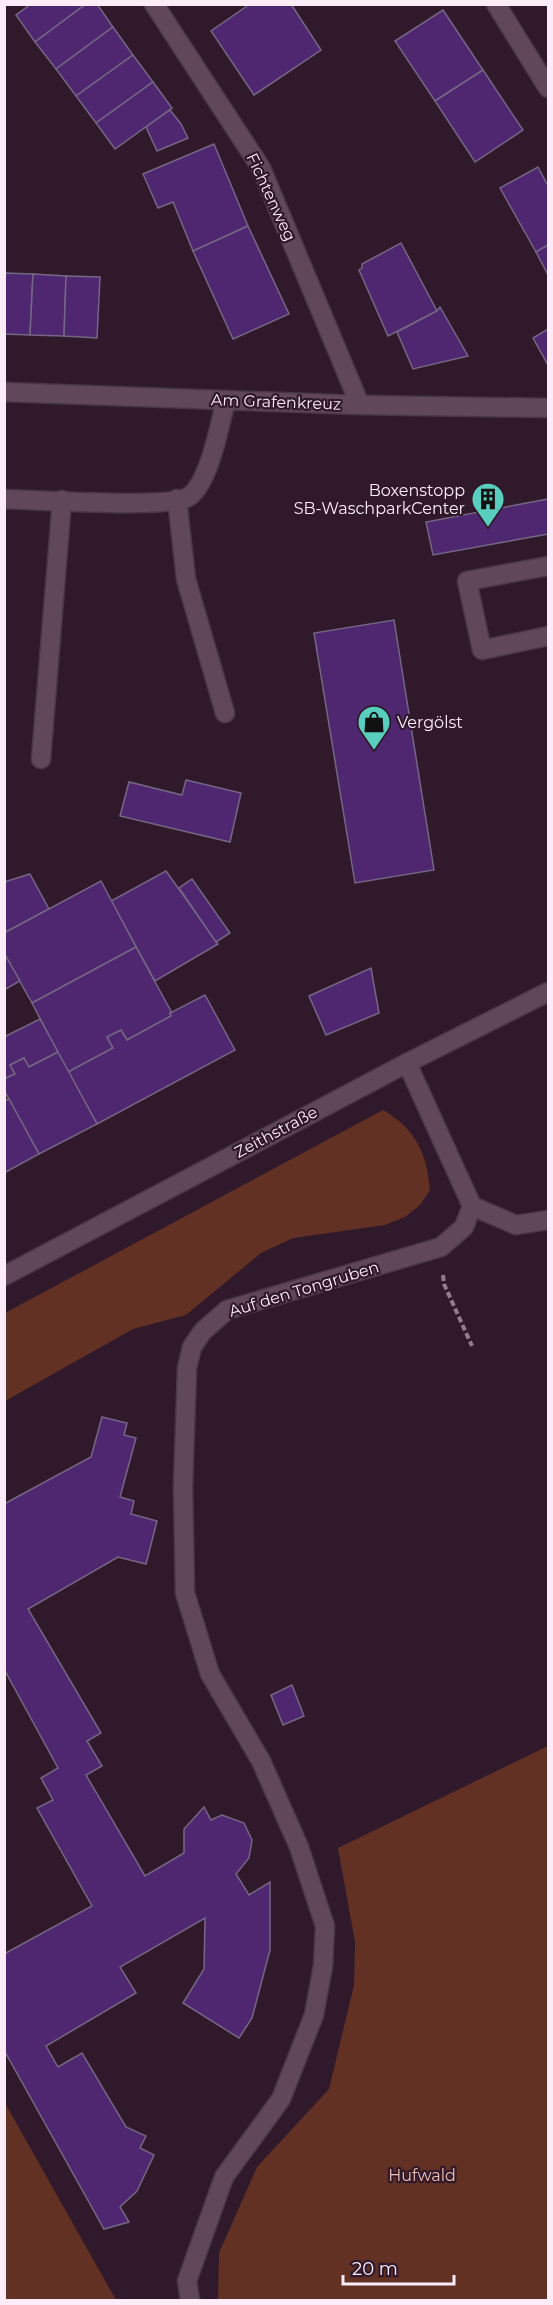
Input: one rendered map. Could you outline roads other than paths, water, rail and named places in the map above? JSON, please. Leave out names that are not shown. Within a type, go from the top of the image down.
[{"type":"street","name":"Fichtenweg","points":[[154,4],[261,168],[360,405]]},
{"type":"street","points":[[496,4],[549,88]]},
{"type":"street","name":"Am Grafenkreuz","points":[[4,392],[360,405],[549,408]]},
{"type":"street","points":[[4,499],[156,503],[188,497],[210,462],[226,400]]},
{"type":"street","points":[[177,499],[186,579],[225,713]]},
{"type":"street","points":[[41,759],[62,501]]},
{"type":"street","points":[[549,566],[467,581],[482,650],[549,636]]},
{"type":"street","name":"Zeithstraße","points":[[4,1276],[407,1063],[549,992]]},
{"type":"street","points":[[407,1063],[471,1206],[516,1225],[549,1220]]},
{"type":"street","name":"Auf den Tongruben","points":[[190,2301],[187,2281],[224,2177],[281,2099],[315,2015],[323,1966],[325,1926],[299,1847],[261,1761],[210,1674],[185,1593],[183,1486],[187,1368],[192,1347],[203,1331],[227,1310],[441,1247],[464,1227],[471,1206]]},
{"type":"place","name":"Boxenstopp SB-WaschparkCenter","points":[[488,528]]},
{"type":"place","name":"Vergölst","points":[[374,751]]},
{"type":"park label","name":"Hufwald","points":[[422,2175]]}]
